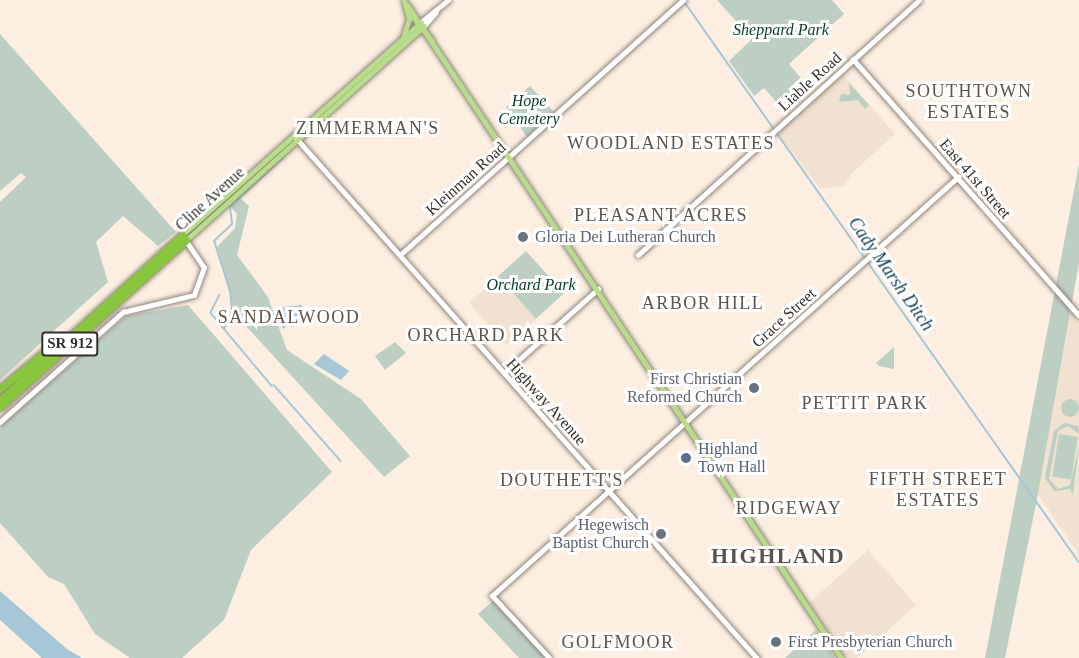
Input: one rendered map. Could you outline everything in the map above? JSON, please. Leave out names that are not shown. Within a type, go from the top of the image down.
[{"type":"highway","name":"Cline Avenue","points":[[0,400],[184,237]]},
{"type":"highway","name":"Cline Avenue","points":[[0,407],[184,237]]},
{"type":"highway","points":[[0,389],[88,320]]},
{"type":"highway","points":[[0,413],[38,374]]},
{"type":"main road","points":[[406,4],[510,155],[841,658]]},
{"type":"main road","points":[[401,38],[409,24],[406,4]]},
{"type":"main road","name":"Cline Avenue","points":[[296,138],[401,38],[420,25]]},
{"type":"main road","name":"Cline Avenue","points":[[184,237],[420,25]]},
{"type":"street","name":"Cline Avenue","points":[[420,25],[448,0]]},
{"type":"street","name":"Liable Road","points":[[638,255],[918,0]]},
{"type":"street","name":"Kleinman Road","points":[[399,255],[682,1]]},
{"type":"street","name":"East 41st Street","points":[[853,59],[1079,315]]},
{"type":"street","name":"Highway Avenue","points":[[296,138],[757,658]]},
{"type":"street","name":"Grace Street","points":[[549,658],[492,596],[958,177]]},
{"type":"street","points":[[0,422],[123,312],[194,295],[204,268],[184,237]]},
{"type":"street","points":[[504,373],[598,289]]},
{"type":"shaded area","points":[[840,71],[895,134],[851,174],[845,186],[820,189],[775,129]]},
{"type":"shaded area","points":[[498,277],[536,319],[507,345],[469,303]]},
{"type":"shaded area","points":[[1071,311],[1079,320],[1079,555],[1038,494]]},
{"type":"shaded area","points":[[868,550],[916,605],[857,658],[845,658],[809,603]]},
{"type":"green space","name":"Sheppard Park","points":[[717,0],[832,0],[844,14],[789,64],[812,91],[787,114],[764,88],[754,96],[729,61],[752,39]]},
{"type":"green space","points":[[0,34],[176,232],[158,246],[123,216],[96,242],[108,282],[0,380],[0,202],[26,177],[21,173],[0,191]]},
{"type":"green space","points":[[849,83],[869,105],[865,109],[858,100],[839,102],[841,94],[850,95]]},
{"type":"green space","name":"Hope Cemetery","points":[[530,86],[554,112],[527,137],[506,107]]},
{"type":"green space","points":[[1079,164],[1079,263],[1038,494],[1005,658],[985,658]]},
{"type":"green space","points":[[240,198],[249,206],[237,255],[268,297],[287,350],[361,399],[410,456],[384,477],[235,314],[217,247],[235,228],[237,214],[231,207]]},
{"type":"green space","name":"Orchard Park","points":[[526,251],[564,293],[536,319],[498,276]]},
{"type":"green space","points":[[188,305],[332,472],[251,550],[224,620],[182,658],[130,658],[95,634],[64,584],[48,577],[0,523],[0,427],[126,316]]},
{"type":"green space","points":[[395,342],[406,353],[385,370],[375,356]]},
{"type":"green space","name":"PETTIT PARK","points":[[894,347],[894,369],[879,366],[876,363]]},
{"type":"green space","points":[[1070,399],[1076,402],[1079,408],[1076,414],[1070,417],[1064,414],[1061,408],[1064,402]]},
{"type":"green space","points":[[1064,423],[1078,426],[1079,434],[1068,426],[1058,431],[1049,479],[1058,489],[1070,485],[1079,445],[1073,495],[1070,489],[1054,491],[1045,478],[1054,431]]},
{"type":"green space","points":[[1059,434],[1078,437],[1071,479],[1052,476]]},
{"type":"green space","points":[[494,600],[546,658],[519,658],[478,614]]},
{"type":"green space","points":[[816,630],[835,658],[785,658]]},
{"type":"water","points":[[302,305],[303,312],[283,329],[276,308]]},
{"type":"water","points":[[324,354],[349,371],[341,380],[314,364]]},
{"type":"water","points":[[0,591],[67,649],[82,658],[42,658],[0,620]]},
{"type":"waterway","name":"Cady Marsh Ditch","points":[[684,1],[1079,562]]},
{"type":"waterway","points":[[224,329],[232,312],[230,291],[214,241],[232,224],[230,207],[283,158]]},
{"type":"waterway","points":[[220,295],[211,313],[272,386]]},
{"type":"waterway","points":[[274,385],[341,461]]},
{"type":"place","name":"Gloria Dei Lutheran Church","points":[[523,237]]},
{"type":"place","name":"First Christian Reformed Church","points":[[754,388]]},
{"type":"place","name":"Highland Town Hall","points":[[686,458]]},
{"type":"place","name":"Hegewisch Baptist Church","points":[[661,534]]},
{"type":"place","name":"First Presbyterian Church","points":[[776,642]]},
{"type":"district","name":"SOUTHTOWN ESTATES","points":[[969,102]]},
{"type":"district","name":"ZIMMERMAN'S","points":[[368,128]]},
{"type":"district","name":"WOODLAND ESTATES","points":[[671,143]]},
{"type":"district","name":"PLEASANT ACRES","points":[[661,215]]},
{"type":"district","name":"ARBOR HILL","points":[[703,303]]},
{"type":"district","name":"SANDALWOOD","points":[[289,317]]},
{"type":"district","name":"ORCHARD PARK","points":[[486,335]]},
{"type":"district","name":"PETTIT PARK","points":[[865,403]]},
{"type":"district","name":"DOUTHETT'S","points":[[562,480]]},
{"type":"district","name":"FIFTH STREET ESTATES","points":[[938,490]]},
{"type":"district","name":"RIDGEWAY","points":[[789,508]]},
{"type":"district","name":"HIGHLAND","points":[[778,556]]},
{"type":"district","name":"GOLFMOOR","points":[[618,642]]}]
